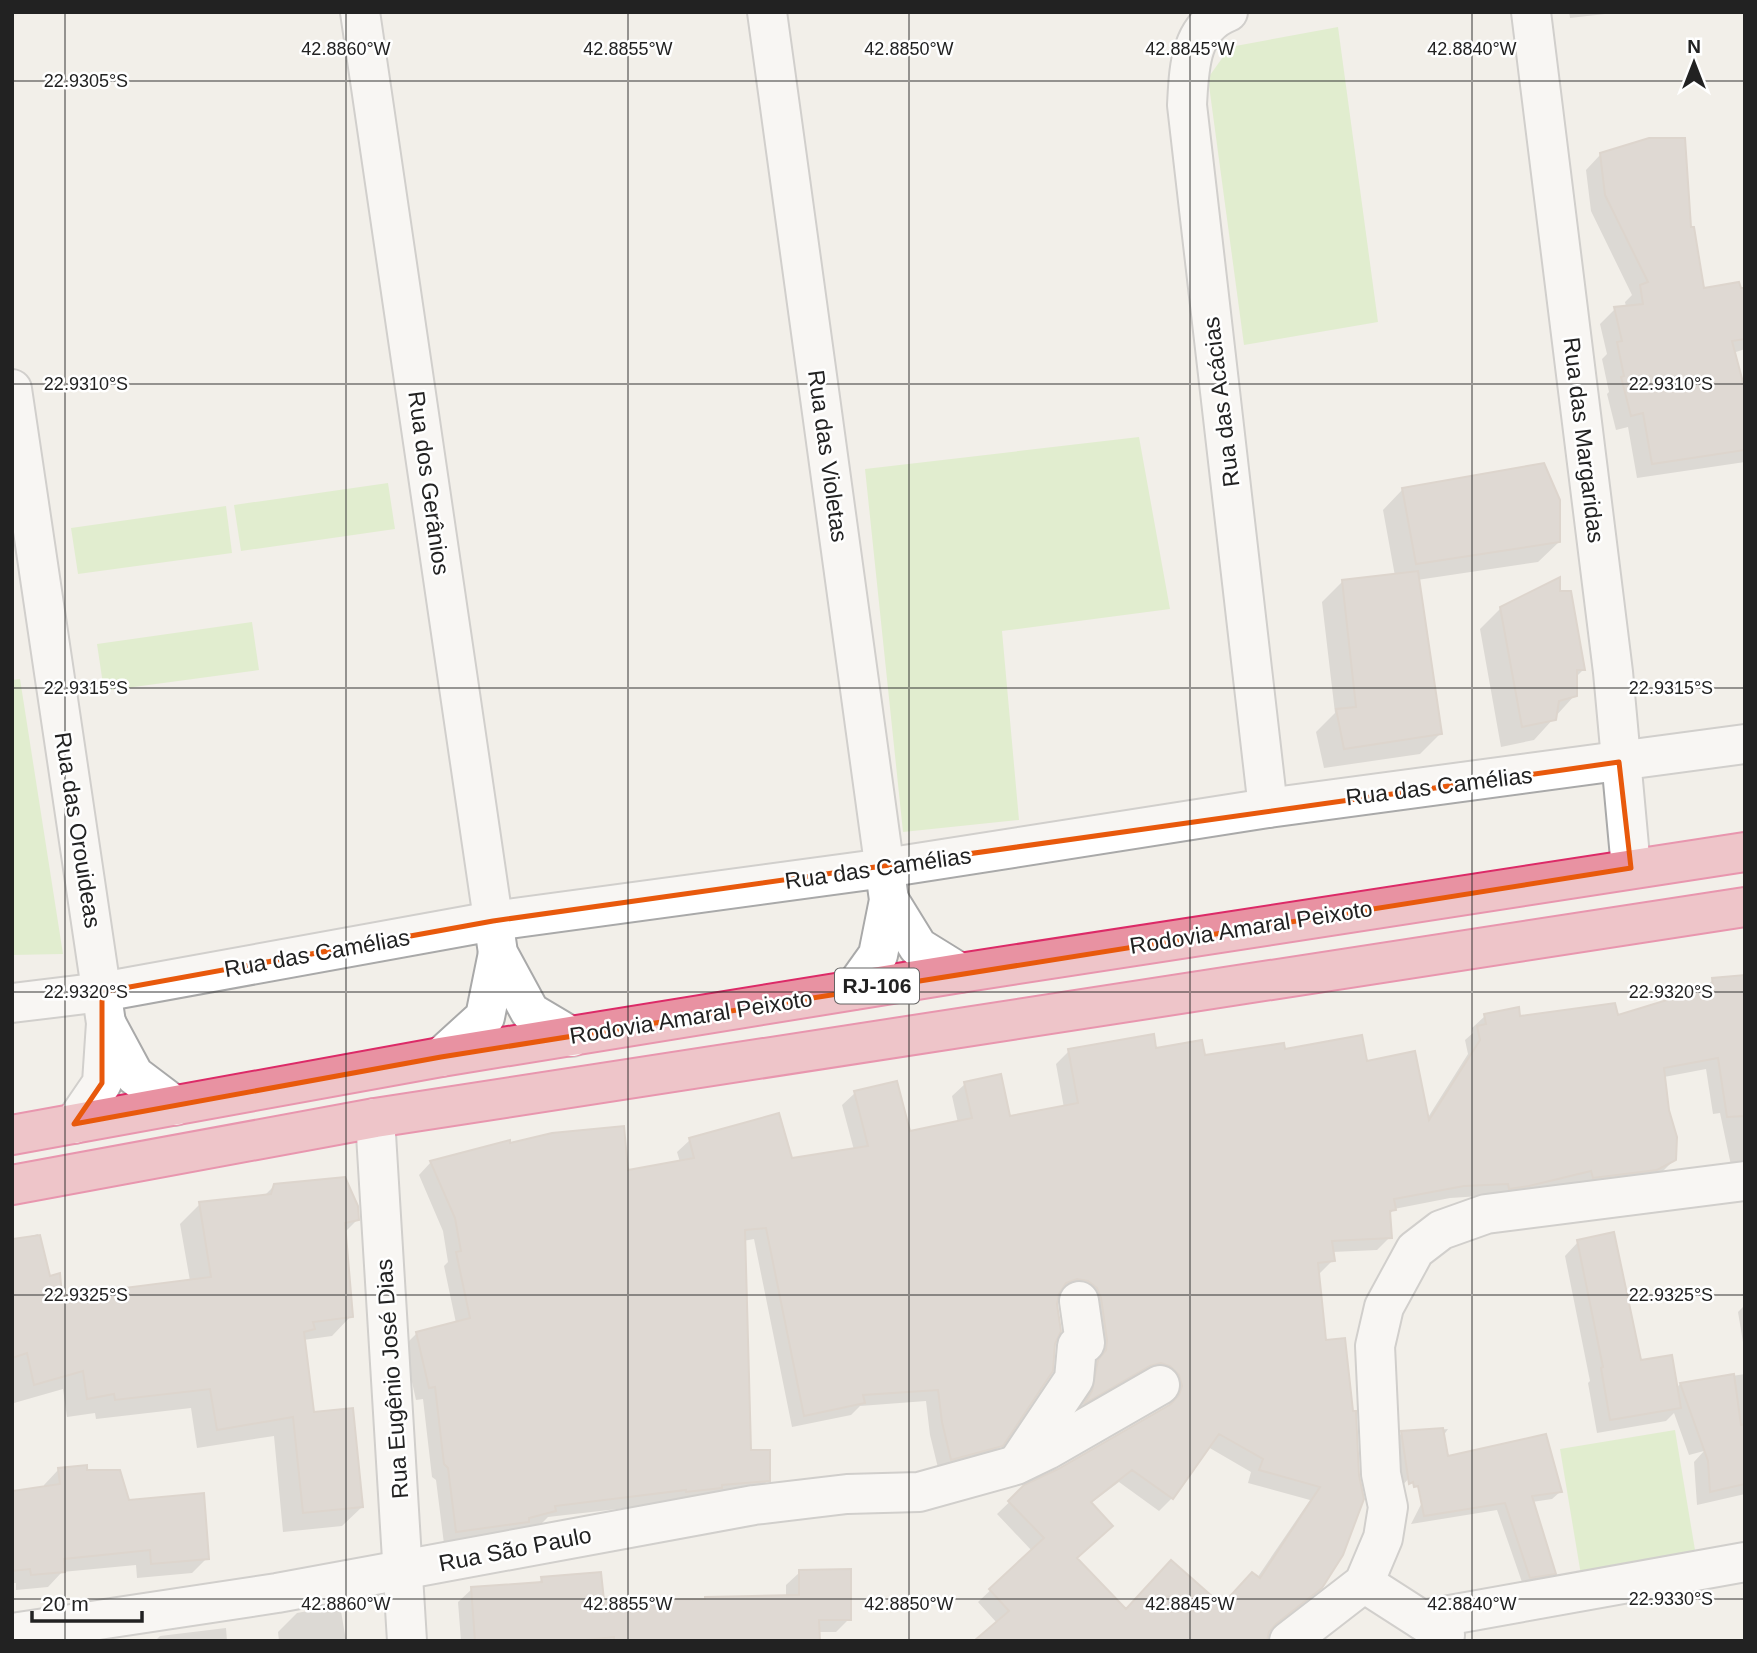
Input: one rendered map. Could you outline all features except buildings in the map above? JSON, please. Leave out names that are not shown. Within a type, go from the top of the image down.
[{"type":"highway","name":"Rodovia Amaral Peixoto","points":[[12,1135],[441,1057],[960,973],[1745,852]]},
{"type":"highway","name":"RJ-106","points":[[12,1185],[375,1118],[1745,907]]},
{"type":"street","name":"Rua dos Gerânios","points":[[360,12],[496,937],[530,1012],[572,1037]]},
{"type":"street","name":"Rua das Violetas","points":[[767,12],[887,884],[878,955],[853,990]]},
{"type":"street","name":"Rua das Acácias","points":[[1228,12],[1205,27],[1193,48],[1187,105],[1268,808]]},
{"type":"street","name":"Rua das Margaridas","points":[[1531,12],[1613,672],[1619,762],[1631,868]]},
{"type":"street","name":"Rua das Orouideas","points":[[12,389],[104,1007],[102,1083],[74,1124]]},
{"type":"street","name":"Rua das Camélias","points":[[12,1003],[104,1007],[496,937],[887,884],[1268,808],[1745,744]]},
{"type":"street","name":"Rua das Violetas","points":[[887,884],[918,947],[960,973]]},
{"type":"street","name":"Rua dos Gerânios","points":[[441,1057],[485,1017],[496,937]]},
{"type":"street","name":"Rua das Orouideas","points":[[104,1007],[134,1075],[175,1106]]},
{"type":"street","name":"Rua Eugênio José Dias","points":[[375,1118],[407,1641]]},
{"type":"street","points":[[1289,1641],[1364,1583],[1383,1538],[1388,1507],[1381,1475],[1375,1346],[1384,1307],[1415,1250],[1441,1230],[1486,1214],[1745,1181]]},
{"type":"street","points":[[1016,1465],[1074,1378],[1077,1346],[1085,1343],[1079,1301]]},
{"type":"street","name":"Rua São Paulo","points":[[12,1633],[135,1628],[404,1570],[754,1505],[847,1494],[919,1492],[1016,1465],[1160,1385]]},
{"type":"street","points":[[1422,1620],[1745,1562]]},
{"type":"street","points":[[1364,1583],[1454,1641]]},
{"type":"highlighted area","points":[[1619,762],[1631,868],[441,1057],[74,1124],[102,1083],[102,992],[493,921]]},
{"type":"green space","points":[[1338,27],[1378,322],[1244,345],[1208,78],[1230,47]]},
{"type":"green space","points":[[1139,437],[1170,609],[1002,631],[1019,820],[903,832],[865,469]]},
{"type":"green space","points":[[388,483],[395,529],[241,551],[234,505]]},
{"type":"green space","points":[[226,506],[232,553],[78,574],[71,528]]},
{"type":"green space","points":[[252,622],[259,670],[104,691],[97,644]]},
{"type":"green space","points":[[20,679],[63,954],[12,955],[12,680]]},
{"type":"green space","points":[[1675,1430],[1698,1568],[1583,1587],[1560,1449]]}]
